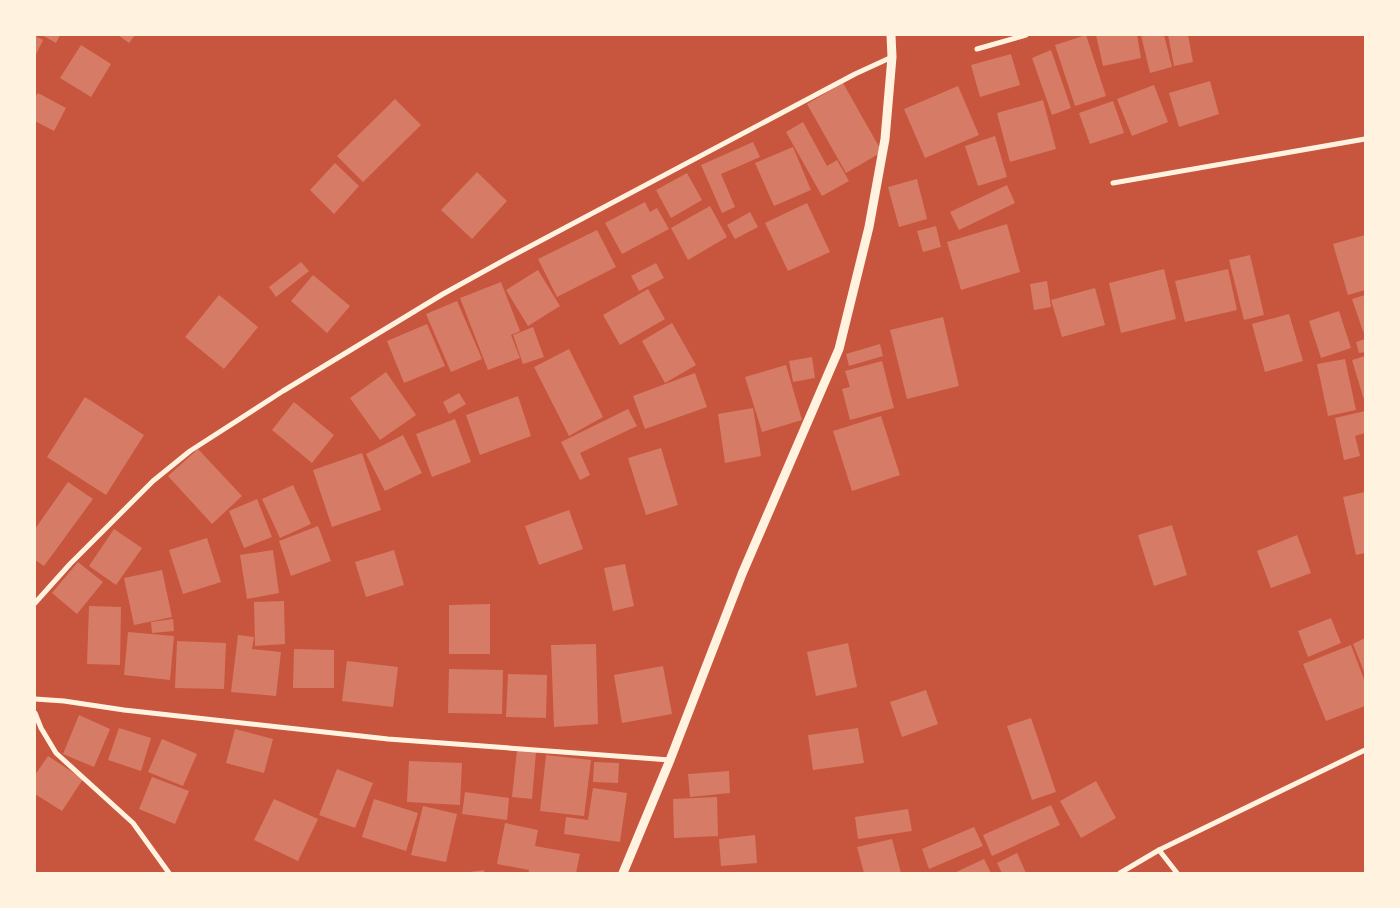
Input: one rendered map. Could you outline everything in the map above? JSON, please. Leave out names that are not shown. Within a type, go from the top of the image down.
[{"type":"street","points":[[623,873],[670,760],[742,574],[839,349],[869,227],[886,139],[892,35]]},
{"type":"street","points":[[977,49],[1026,35]]},
{"type":"street","points":[[35,603],[70,564],[153,481],[190,451],[260,406],[510,257],[855,74],[892,57]]},
{"type":"street","points":[[1112,183],[1365,139]]},
{"type":"street","points":[[35,699],[388,739],[670,760]]},
{"type":"street","points":[[35,713],[40,728],[56,753],[133,823],[168,873]]},
{"type":"street","points":[[1120,873],[1160,850],[1365,750]]},
{"type":"street","points":[[1160,850],[1177,873]]},
{"type":"building","points":[[42,35],[60,35],[56,43]]},
{"type":"building","points":[[118,35],[135,35],[129,43]]},
{"type":"building","points":[[1086,35],[1106,96],[1075,106],[1055,45]]},
{"type":"building","points":[[1096,35],[1137,35],[1141,58],[1103,66]]},
{"type":"building","points":[[1141,35],[1164,35],[1172,67],[1150,73]]},
{"type":"building","points":[[1168,35],[1188,35],[1193,62],[1174,66]]},
{"type":"building","points":[[35,36],[43,40],[35,56]]},
{"type":"building","points":[[81,45],[111,64],[91,97],[60,78]]},
{"type":"building","points":[[1051,50],[1071,108],[1052,115],[1032,58]]},
{"type":"building","points":[[1011,54],[1020,85],[980,97],[971,65]]},
{"type":"building","points":[[1210,81],[1219,114],[1179,127],[1169,93]]},
{"type":"building","points":[[843,83],[882,152],[846,173],[807,104]]},
{"type":"building","points":[[1154,85],[1168,122],[1132,136],[1117,99]]},
{"type":"building","points":[[958,86],[979,135],[925,158],[904,109]]},
{"type":"building","points":[[38,93],[66,108],[54,131],[35,121],[35,97]]},
{"type":"building","points":[[395,99],[421,125],[363,182],[337,156]]},
{"type":"building","points":[[1043,100],[1056,149],[1010,162],[997,113]]},
{"type":"building","points":[[1113,101],[1124,133],[1090,144],[1079,113]]},
{"type":"building","points":[[803,122],[827,166],[837,160],[849,181],[822,196],[786,132]]},
{"type":"building","points":[[995,136],[1007,177],[978,186],[965,146]]},
{"type":"building","points":[[753,142],[760,157],[721,174],[735,207],[722,213],[701,165]]},
{"type":"building","points":[[793,147],[811,190],[774,206],[755,163]]},
{"type":"building","points":[[335,163],[359,186],[334,214],[310,190]]},
{"type":"building","points":[[477,172],[507,201],[472,239],[441,210]]},
{"type":"building","points":[[687,173],[702,200],[671,218],[656,190]]},
{"type":"building","points":[[917,179],[927,219],[899,227],[888,187]]},
{"type":"building","points":[[1007,185],[1015,203],[959,230],[950,212]]},
{"type":"building","points":[[645,202],[650,212],[657,208],[669,229],[622,254],[605,223]]},
{"type":"building","points":[[807,203],[830,252],[788,271],[765,223]]},
{"type":"building","points":[[710,206],[727,237],[688,260],[671,228]]},
{"type":"building","points":[[750,212],[758,227],[735,239],[727,225]]},
{"type":"building","points":[[1007,224],[1020,272],[961,290],[947,242]]},
{"type":"building","points":[[936,226],[941,247],[923,252],[917,231]]},
{"type":"building","points":[[597,230],[616,267],[557,297],[538,259]]},
{"type":"building","points":[[1365,235],[1365,290],[1348,295],[1333,244]]},
{"type":"building","points":[[1250,255],[1264,315],[1244,320],[1229,260]]},
{"type":"building","points":[[301,262],[309,271],[276,297],[269,287]]},
{"type":"building","points":[[656,263],[664,278],[639,291],[631,276]]},
{"type":"building","points":[[1164,269],[1176,319],[1121,333],[1109,283]]},
{"type":"building","points":[[1228,269],[1237,310],[1185,322],[1175,281]]},
{"type":"building","points":[[538,270],[560,306],[528,326],[506,290]]},
{"type":"building","points":[[313,275],[350,306],[327,333],[291,301]]},
{"type":"building","points":[[1047,281],[1051,307],[1034,310],[1030,284]]},
{"type":"building","points":[[501,282],[520,331],[511,335],[520,358],[488,370],[460,298]]},
{"type":"building","points":[[1095,288],[1105,325],[1062,337],[1051,300]]},
{"type":"building","points":[[648,289],[665,319],[620,345],[603,315]]},
{"type":"building","points":[[219,295],[258,327],[224,369],[185,337]]},
{"type":"building","points":[[1365,295],[1365,337],[1352,299]]},
{"type":"building","points":[[457,301],[482,359],[451,372],[426,314]]},
{"type":"building","points":[[1339,311],[1351,348],[1321,358],[1309,321]]},
{"type":"building","points":[[1289,314],[1303,361],[1265,372],[1252,324]]},
{"type":"building","points":[[943,317],[959,386],[907,399],[890,330]]},
{"type":"building","points":[[672,323],[696,365],[665,383],[642,341]]},
{"type":"building","points":[[427,324],[445,366],[404,383],[387,341]]},
{"type":"building","points":[[533,327],[544,357],[523,364],[513,335]]},
{"type":"building","points":[[1365,339],[1365,352],[1359,353],[1356,342]]},
{"type":"building","points":[[880,344],[883,356],[849,366],[846,354]]},
{"type":"building","points":[[569,349],[603,417],[569,436],[534,367]]},
{"type":"building","points":[[1365,356],[1365,403],[1352,360]]},
{"type":"building","points":[[812,357],[815,378],[793,382],[789,361]]},
{"type":"building","points":[[1345,359],[1356,410],[1328,416],[1317,364]]},
{"type":"building","points":[[882,361],[894,408],[850,420],[842,389],[850,387],[845,371]]},
{"type":"building","points":[[786,365],[802,420],[762,432],[745,377]]},
{"type":"building","points":[[386,372],[416,415],[380,440],[350,398]]},
{"type":"building","points":[[695,373],[707,407],[645,429],[633,396]]},
{"type":"building","points":[[459,393],[466,404],[449,414],[443,402]]},
{"type":"building","points":[[518,396],[531,436],[480,455],[466,415]]},
{"type":"building","points":[[85,397],[144,435],[106,495],[47,457]]},
{"type":"building","points":[[294,402],[334,435],[312,463],[272,430]]},
{"type":"building","points":[[753,408],[761,456],[725,463],[718,414]]},
{"type":"building","points":[[628,409],[637,426],[580,453],[590,475],[580,480],[561,442]]},
{"type":"building","points":[[1365,411],[1365,433],[1355,436],[1360,456],[1344,460],[1335,418]]},
{"type":"building","points":[[881,416],[900,475],[852,491],[833,431]]},
{"type":"building","points":[[455,419],[471,462],[432,477],[416,434]]},
{"type":"building","points":[[403,435],[422,473],[385,491],[366,454]]},
{"type":"building","points":[[661,448],[678,505],[646,515],[628,458]]},
{"type":"building","points":[[198,449],[242,496],[212,524],[168,476]]},
{"type":"building","points":[[362,453],[381,510],[332,527],[313,470]]},
{"type":"building","points":[[68,482],[93,499],[44,566],[35,560],[35,529]]},
{"type":"building","points":[[293,485],[311,524],[280,538],[262,499]]},
{"type":"building","points":[[1365,492],[1365,553],[1356,555],[1343,497]]},
{"type":"building","points":[[257,499],[272,537],[244,548],[229,511]]},
{"type":"building","points":[[569,510],[583,549],[539,565],[525,526]]},
{"type":"building","points":[[1172,525],[1187,575],[1154,586],[1138,535]]},
{"type":"building","points":[[318,526],[331,561],[291,576],[279,541]]},
{"type":"building","points":[[114,529],[142,548],[116,585],[89,566]]},
{"type":"building","points":[[1297,535],[1311,573],[1271,588],[1257,551]]},
{"type":"building","points":[[207,538],[221,582],[183,594],[169,550]]},
{"type":"building","points":[[273,550],[279,593],[247,599],[240,555]]},
{"type":"building","points":[[394,550],[404,585],[366,597],[355,562]]},
{"type":"building","points":[[78,562],[103,582],[77,614],[52,593]]},
{"type":"building","points":[[625,564],[634,606],[613,611],[604,568]]},
{"type":"building","points":[[162,570],[172,617],[134,625],[124,578]]},
{"type":"building","points":[[284,601],[285,644],[255,646],[254,602]]},
{"type":"building","points":[[490,604],[490,654],[449,654],[449,605]]},
{"type":"building","points":[[89,606],[121,607],[120,665],[87,664]]},
{"type":"building","points":[[1331,618],[1341,643],[1308,657],[1298,631]]},
{"type":"building","points":[[173,619],[174,631],[152,633],[151,622]]},
{"type":"building","points":[[128,632],[174,636],[170,680],[124,675]]},
{"type":"building","points":[[238,635],[254,637],[252,649],[281,652],[276,696],[231,692]]},
{"type":"building","points":[[1365,638],[1365,674],[1353,644]]},
{"type":"building","points":[[177,641],[226,643],[224,689],[175,688]]},
{"type":"building","points":[[848,643],[857,687],[816,696],[807,652]]},
{"type":"building","points":[[596,644],[598,724],[554,727],[551,645]]},
{"type":"building","points":[[1351,645],[1365,682],[1365,706],[1326,721],[1303,664]]},
{"type":"building","points":[[294,649],[334,650],[334,688],[293,688]]},
{"type":"building","points":[[347,661],[398,667],[393,707],[342,701]]},
{"type":"building","points":[[663,666],[672,714],[622,723],[614,675]]},
{"type":"building","points":[[449,669],[503,670],[502,714],[448,713]]},
{"type":"building","points":[[508,674],[547,675],[546,718],[506,717]]},
{"type":"building","points":[[926,690],[938,724],[902,737],[890,702]]},
{"type":"building","points":[[79,715],[110,729],[94,767],[63,754]]},
{"type":"building","points":[[1031,718],[1056,792],[1032,800],[1007,726]]},
{"type":"building","points":[[119,728],[151,738],[141,771],[108,760]]},
{"type":"building","points":[[858,728],[864,763],[813,770],[808,735]]},
{"type":"building","points":[[235,729],[273,739],[264,773],[226,763]]},
{"type":"building","points":[[162,739],[197,754],[183,786],[148,772]]},
{"type":"building","points":[[517,750],[536,752],[532,799],[512,797]]},
{"type":"building","points":[[546,755],[591,760],[584,816],[540,811]]},
{"type":"building","points":[[48,756],[83,779],[62,811],[35,794],[35,775]]},
{"type":"building","points":[[409,761],[462,763],[460,805],[407,802]]},
{"type":"building","points":[[594,762],[619,763],[618,783],[593,782]]},
{"type":"building","points":[[337,769],[373,783],[355,828],[319,815]]},
{"type":"building","points":[[729,771],[730,793],[690,797],[688,774]]},
{"type":"building","points":[[152,777],[189,791],[175,824],[139,809]]},
{"type":"building","points":[[1096,781],[1116,818],[1081,838],[1060,801]]},
{"type":"building","points":[[593,788],[627,793],[620,842],[564,834],[566,817],[588,820]]},
{"type":"building","points":[[465,792],[509,798],[507,820],[462,814]]},
{"type":"building","points":[[717,797],[718,836],[674,838],[673,799]]},
{"type":"building","points":[[274,799],[318,819],[298,861],[254,840]]},
{"type":"building","points":[[374,799],[418,813],[406,851],[362,837]]},
{"type":"building","points":[[1051,805],[1060,825],[992,856],[983,835]]},
{"type":"building","points":[[423,806],[457,814],[446,862],[411,855]]},
{"type":"building","points":[[908,809],[912,831],[858,839],[855,817]]},
{"type":"building","points":[[505,823],[538,830],[535,846],[580,854],[576,873],[528,873],[529,870],[497,864]]},
{"type":"building","points":[[974,827],[983,846],[929,869],[922,849]]},
{"type":"building","points":[[755,835],[757,863],[721,866],[719,839]]},
{"type":"building","points":[[892,839],[901,873],[864,873],[857,847]]},
{"type":"building","points":[[1017,853],[1026,873],[1002,873],[997,863]]},
{"type":"building","points":[[984,859],[991,873],[954,873]]},
{"type":"building","points":[[484,870],[484,873],[470,873],[470,872]]}]
